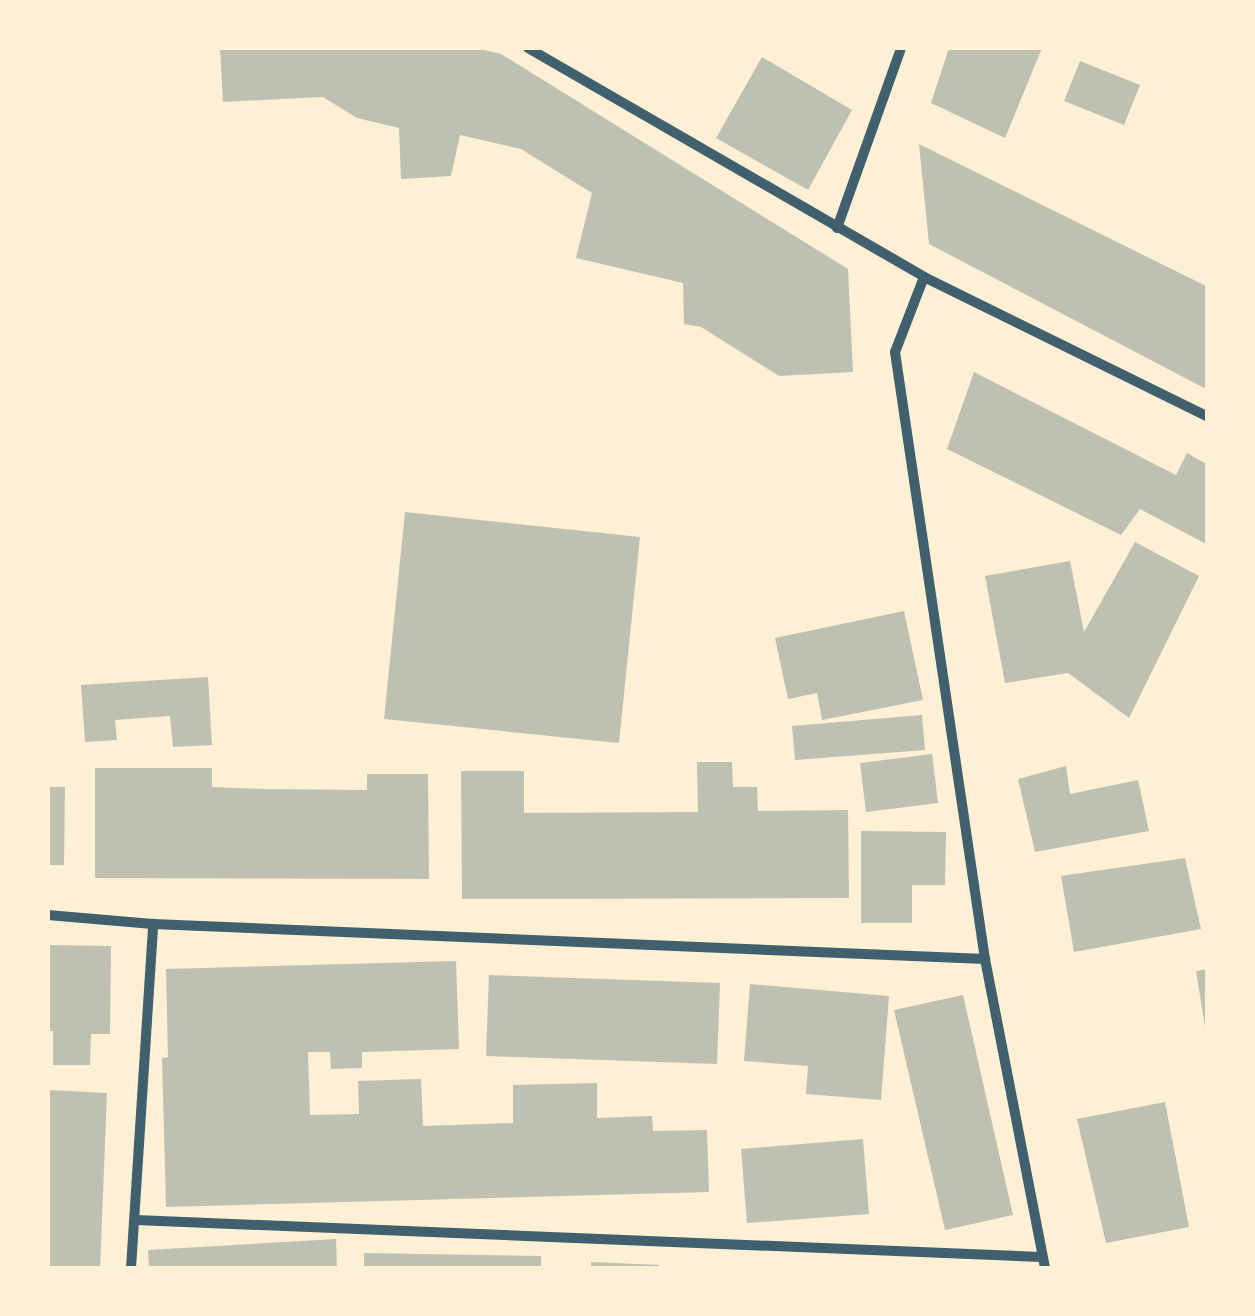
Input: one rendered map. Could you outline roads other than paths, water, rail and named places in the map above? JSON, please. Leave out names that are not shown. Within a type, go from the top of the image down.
[{"type":"street","points":[[528,48],[924,277],[1208,417]]},
{"type":"street","points":[[837,228],[901,48]]},
{"type":"street","points":[[136,1220],[1043,1263],[985,959],[895,352],[924,277]]},
{"type":"street","points":[[48,915],[153,924],[985,959]]},
{"type":"street","points":[[131,1268],[153,924]]}]
